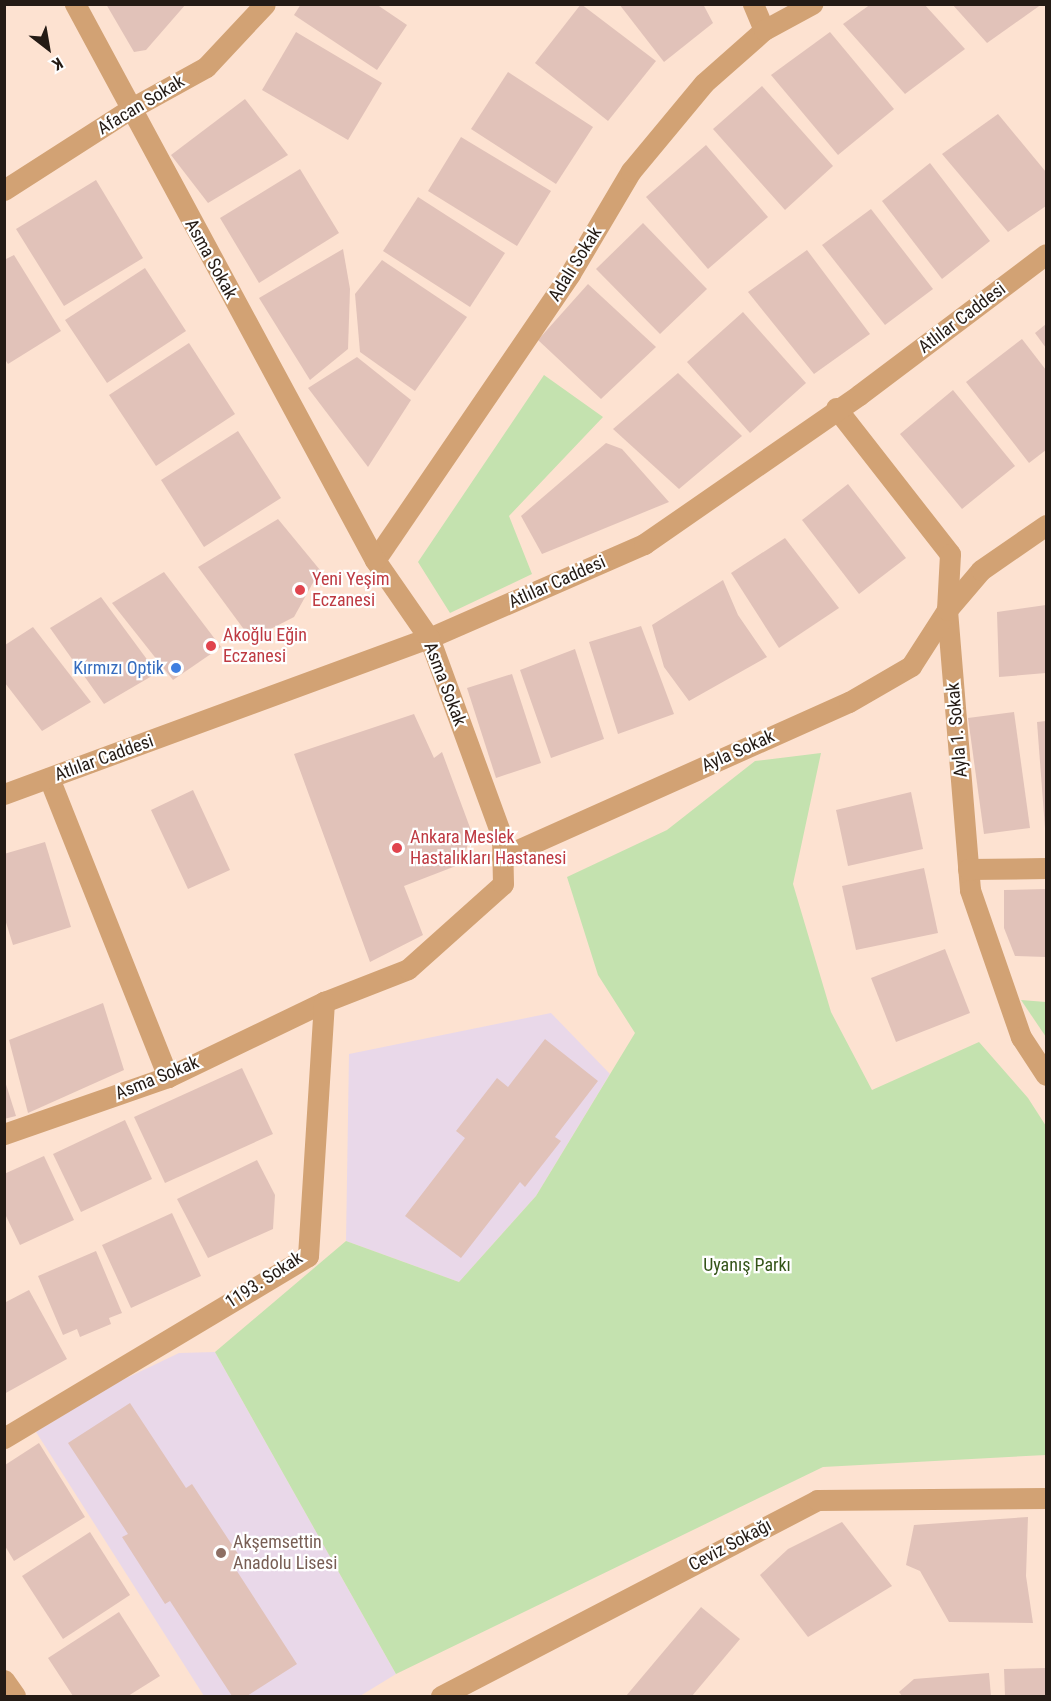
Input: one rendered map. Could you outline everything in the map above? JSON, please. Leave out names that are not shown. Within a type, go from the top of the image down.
[{"type":"street","name":"Asma Sokak","points":[[4,1134],[168,1077],[324,1002],[408,969],[503,884],[502,837],[429,638],[375,560],[130,110],[75,4]]},
{"type":"street","name":"Afacan Sokak","points":[[4,190],[130,110],[206,67],[265,4]]},
{"type":"street","points":[[753,4],[764,30]]},
{"type":"street","name":"Adalı Sokak","points":[[375,560],[570,274],[631,171],[704,83],[764,30],[812,4]]},
{"type":"street","name":"Atlılar Caddesi","points":[[4,794],[429,638],[644,544],[836,408],[859,396],[1047,254]]},
{"type":"street","name":"Ayla 1. Sokak","points":[[836,408],[950,554],[947,610],[970,890],[1021,1037],[1047,1075]]},
{"type":"street","name":"Ayla Sokak","points":[[502,857],[849,702],[910,666],[947,610],[981,570],[1047,525]]},
{"type":"street","points":[[49,778],[168,1077]]},
{"type":"street","points":[[968,870],[1047,868]]},
{"type":"street","name":"1193. Sokak","points":[[4,1438],[308,1256],[324,1002]]},
{"type":"street","name":"Ceviz Sokağı","points":[[441,1696],[817,1500],[1047,1498]]},
{"type":"street","points":[[4,1680],[15,1696]]},
{"type":"shaded area","points":[[551,1013],[610,1074],[536,1196],[459,1282],[346,1241],[349,1054]]},
{"type":"shaded area","name":"Akşemsettin Anadolu Lisesi","points":[[215,1352],[396,1674],[360,1696],[204,1696],[36,1432],[112,1385],[179,1353]]},
{"type":"green space","points":[[544,375],[603,417],[509,516],[532,574],[450,613],[418,562]]},
{"type":"green space","name":"Uyanış Parkı","points":[[821,753],[793,884],[831,1012],[872,1090],[979,1042],[1028,1098],[1046,1126],[1046,1455],[823,1467],[396,1674],[215,1352],[346,1241],[459,1282],[536,1196],[635,1033],[598,975],[567,877],[667,830],[755,761]]},
{"type":"green space","points":[[1021,1000],[1046,1002],[1046,1037]]},
{"type":"building","points":[[106,4],[186,4],[146,50],[134,52]]},
{"type":"building","points":[[301,4],[376,4],[407,25],[377,70],[294,15]]},
{"type":"building","points":[[581,4],[656,61],[608,121],[535,63]]},
{"type":"building","points":[[619,4],[703,4],[713,23],[664,62]]},
{"type":"building","points":[[871,4],[924,4],[965,49],[905,94],[843,24]]},
{"type":"building","points":[[952,4],[1042,4],[987,43]]},
{"type":"building","points":[[296,32],[382,83],[348,140],[262,90]]},
{"type":"building","points":[[830,32],[894,109],[838,155],[771,75]]},
{"type":"building","points":[[508,72],[593,127],[556,184],[471,129]]},
{"type":"building","points":[[762,86],[833,166],[785,210],[713,129]]},
{"type":"building","points":[[245,99],[288,155],[208,203],[171,155]]},
{"type":"building","points":[[998,114],[1046,172],[1046,206],[1008,232],[942,154]]},
{"type":"building","points":[[461,137],[551,191],[517,246],[428,191]]},
{"type":"building","points":[[706,145],[768,217],[708,269],[646,197]]},
{"type":"building","points":[[930,163],[990,241],[942,279],[882,201]]},
{"type":"building","points":[[300,169],[339,233],[259,283],[220,218]]},
{"type":"building","points":[[96,180],[143,258],[64,306],[16,229]]},
{"type":"building","points":[[418,197],[505,253],[470,307],[383,251]]},
{"type":"building","points":[[871,209],[933,289],[885,325],[822,245]]},
{"type":"building","points":[[643,223],[707,289],[660,334],[596,269]]},
{"type":"building","points":[[343,249],[350,289],[348,349],[310,380],[259,298]]},
{"type":"building","points":[[807,250],[870,334],[814,374],[748,292]]},
{"type":"building","points":[[14,255],[61,331],[8,364],[4,358],[4,260]]},
{"type":"building","points":[[382,260],[467,317],[415,391],[360,352],[355,294]]},
{"type":"building","points":[[145,268],[186,331],[107,383],[65,320]]},
{"type":"building","points":[[588,284],[656,347],[601,399],[538,340]]},
{"type":"building","points":[[743,312],[806,383],[750,433],[687,362]]},
{"type":"building","points":[[1046,324],[1046,348],[1035,333]]},
{"type":"building","points":[[1022,339],[1046,370],[1046,450],[1029,463],[966,382]]},
{"type":"building","points":[[189,343],[235,414],[156,466],[109,395]]},
{"type":"building","points":[[357,357],[411,400],[368,467],[308,388]]},
{"type":"building","points":[[678,373],[742,436],[679,489],[613,429]]},
{"type":"building","points":[[953,390],[1015,466],[962,509],[900,434]]},
{"type":"building","points":[[238,431],[281,498],[204,547],[161,480]]},
{"type":"building","points":[[606,443],[622,449],[669,502],[542,554],[521,516]]},
{"type":"building","points":[[848,484],[906,558],[859,594],[802,520]]},
{"type":"building","points":[[278,519],[320,570],[294,617],[251,639],[198,567]]},
{"type":"building","points":[[785,538],[839,608],[779,648],[731,573]]},
{"type":"building","points":[[164,572],[221,647],[173,680],[112,603]]},
{"type":"building","points":[[723,580],[738,615],[767,657],[689,701],[664,667],[652,625]]},
{"type":"building","points":[[101,597],[157,673],[104,704],[50,628]]},
{"type":"building","points":[[1046,605],[1046,673],[999,677],[997,612]]},
{"type":"building","points":[[641,626],[674,714],[618,734],[589,642]]},
{"type":"building","points":[[33,627],[91,702],[42,731],[5,683],[5,645]]},
{"type":"building","points":[[575,649],[604,739],[551,758],[520,670]]},
{"type":"building","points":[[512,674],[541,763],[496,778],[467,688]]},
{"type":"building","points":[[1014,712],[1030,828],[984,834],[968,718]]},
{"type":"building","name":"Ankara Meslek Hastalıkları Hastanesi","points":[[414,714],[434,758],[442,752],[472,833],[461,864],[404,886],[423,935],[370,962],[294,754]]},
{"type":"building","points":[[1046,721],[1046,828],[1045,828],[1037,722]]},
{"type":"building","points":[[193,790],[230,870],[188,889],[151,810]]},
{"type":"building","points":[[911,792],[923,849],[848,866],[836,810]]},
{"type":"building","points":[[45,842],[71,927],[13,945],[4,916],[4,854]]},
{"type":"building","points":[[924,868],[938,933],[856,950],[842,886]]},
{"type":"building","points":[[1046,889],[1046,957],[1015,956],[1004,928],[1004,890]]},
{"type":"building","points":[[945,949],[970,1013],[896,1042],[871,978]]},
{"type":"building","points":[[103,1003],[124,1070],[28,1113],[9,1040]]},
{"type":"building","points":[[545,1039],[598,1081],[555,1137],[561,1141],[525,1187],[520,1182],[461,1258],[405,1216],[465,1138],[456,1131],[497,1078],[508,1087]]},
{"type":"building","points":[[242,1068],[273,1134],[165,1183],[134,1117]]},
{"type":"building","points":[[4,1078],[16,1116],[4,1119]]},
{"type":"building","points":[[125,1120],[152,1179],[81,1212],[53,1154]]},
{"type":"building","points":[[44,1156],[74,1220],[20,1245],[4,1212],[4,1174]]},
{"type":"building","points":[[257,1160],[275,1195],[273,1229],[208,1258],[177,1199]]},
{"type":"building","points":[[172,1213],[201,1276],[131,1308],[102,1245]]},
{"type":"building","points":[[96,1251],[122,1313],[109,1318],[111,1324],[80,1337],[77,1329],[63,1335],[38,1276]]},
{"type":"building","points":[[29,1290],[67,1359],[4,1394],[4,1303]]},
{"type":"building","points":[[130,1403],[186,1488],[192,1484],[242,1560],[233,1565],[297,1664],[247,1696],[232,1696],[170,1601],[165,1604],[122,1537],[128,1534],[68,1443]]},
{"type":"building","points":[[39,1443],[85,1517],[14,1561],[5,1546],[5,1465]]},
{"type":"building","points":[[1028,1517],[1026,1576],[1033,1623],[949,1622],[920,1571],[906,1565],[914,1525]]},
{"type":"building","points":[[842,1522],[892,1586],[808,1637],[760,1575],[788,1549]]},
{"type":"building","points":[[90,1532],[130,1595],[63,1639],[22,1576]]},
{"type":"building","points":[[701,1607],[740,1639],[692,1696],[626,1696]]},
{"type":"building","points":[[119,1612],[160,1676],[128,1696],[73,1696],[48,1658]]},
{"type":"building","points":[[1046,1668],[1046,1696],[1005,1696],[1004,1669]]},
{"type":"building","points":[[989,1673],[991,1696],[902,1696],[899,1692],[914,1679]]},
{"type":"place","name":"Yeni Yeşim Eczanesi","points":[[300,590]]},
{"type":"place","name":"Akoğlu Eğin Eczanesi","points":[[211,646]]},
{"type":"place","name":"Kırmızı Optik","points":[[176,668]]},
{"type":"place","name":"Ankara Meslek Hastalıkları Hastanesi","points":[[397,848]]},
{"type":"place","name":"Akşemsettin Anadolu Lisesi","points":[[221,1553]]}]
